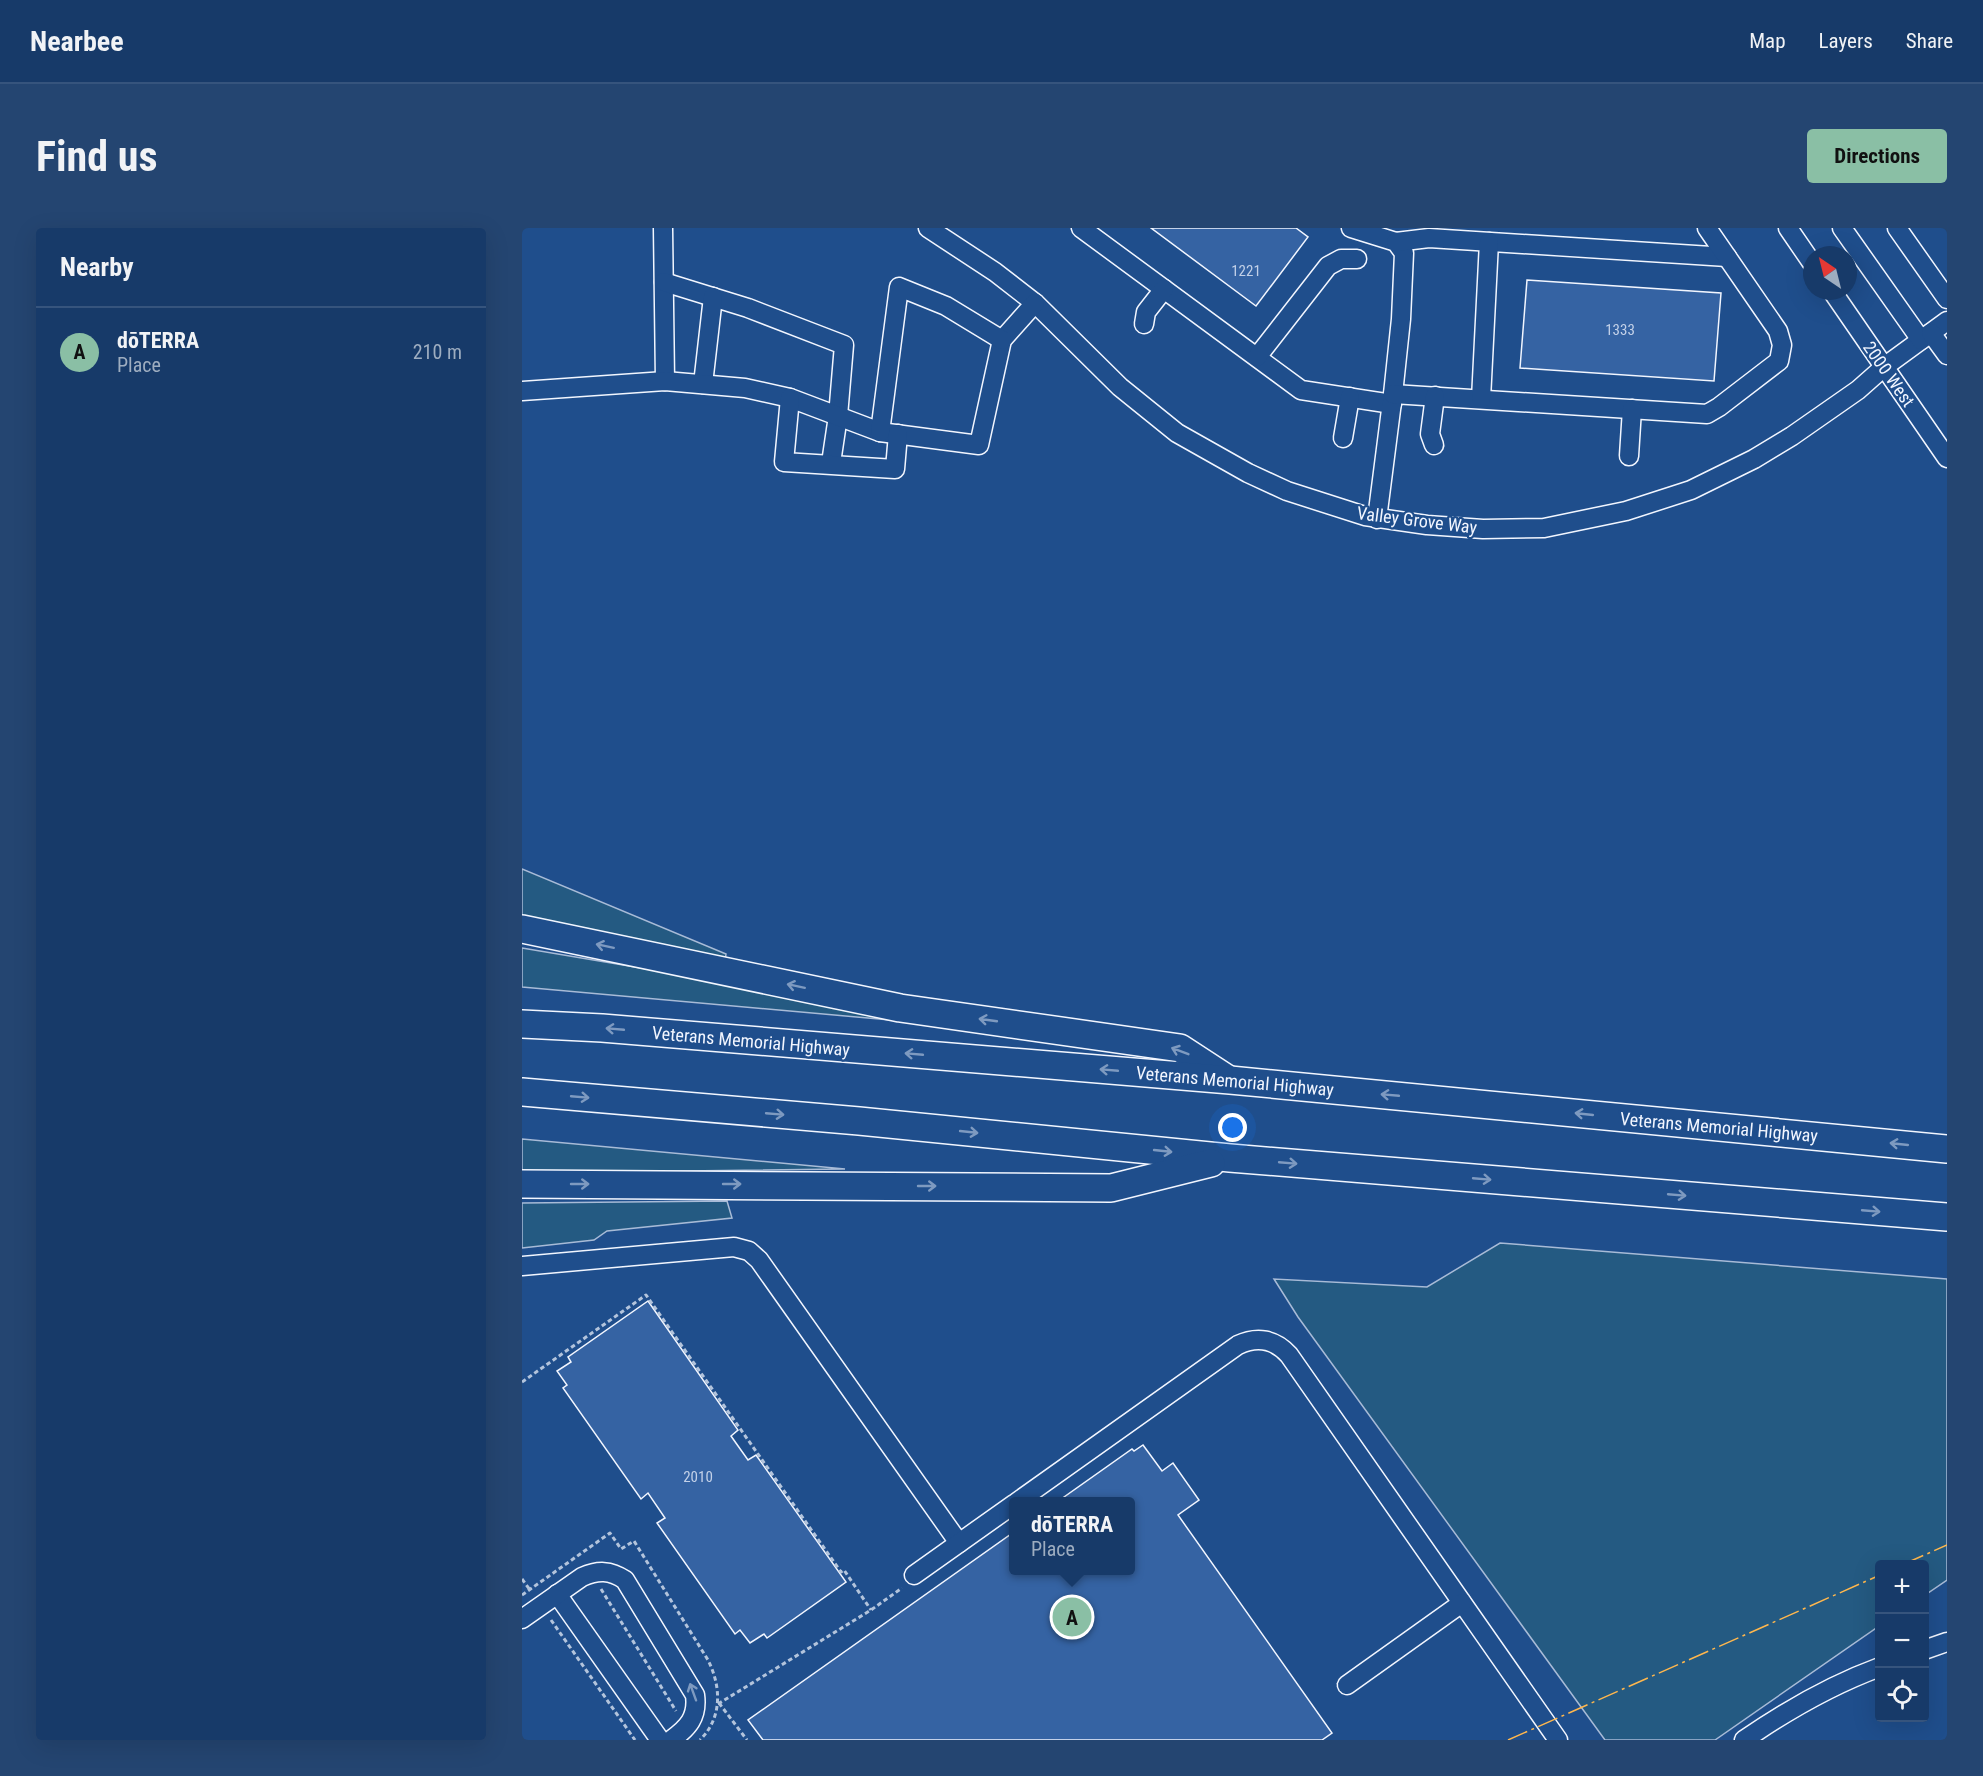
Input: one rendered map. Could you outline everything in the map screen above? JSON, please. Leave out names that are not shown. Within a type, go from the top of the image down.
[{"type":"highway","points":[[522,929],[900,1008],[1180,1048],[1230,1080]]},
{"type":"highway","name":"Veterans Memorial Highway","points":[[522,1024],[602,1028],[1230,1080],[1947,1149]]},
{"type":"highway","points":[[522,1092],[859,1121],[1230,1158],[1947,1217]]},
{"type":"highway","points":[[522,1184],[1111,1188],[1230,1158]]},
{"type":"street","points":[[663,228],[665,381]]},
{"type":"street","name":"Valley Grove Way","points":[[928,228],[995,272],[1035,303],[1120,387],[1177,433],[1248,473],[1287,491],[1326,505],[1377,519],[1483,529],[1544,528],[1593,519],[1691,490],[1754,459],[1827,412],[1858,390],[1884,366],[1947,321]]},
{"type":"street","points":[[1081,228],[1301,390],[1350,397],[1393,399],[1434,396],[1707,414],[1779,361],[1782,345],[1778,332],[1707,228]]},
{"type":"street","points":[[1350,228],[1396,242],[1430,233],[1489,242],[1727,257]]},
{"type":"street","points":[[1788,228],[1803,250]]},
{"type":"street","points":[[1842,228],[1926,336],[1947,355]]},
{"type":"street","points":[[1897,228],[1947,299]]},
{"type":"street","points":[[1377,519],[1401,318],[1404,253],[1396,242]]},
{"type":"street","points":[[1481,399],[1489,242]]},
{"type":"street","points":[[1257,357],[1328,266],[1341,260],[1357,259]]},
{"type":"street","points":[[664,282],[748,308],[844,345],[838,416],[831,463]]},
{"type":"street","points":[[880,432],[899,287],[946,306],[1002,340]]},
{"type":"street","points":[[1144,324],[1146,312],[1164,289]]},
{"type":"street","points":[[703,384],[713,297]]},
{"type":"street","name":"2000 West","points":[[1838,300],[1947,458]]},
{"type":"street","points":[[522,391],[665,381],[745,388],[790,398],[880,432],[980,445],[1002,340],[1035,303]]},
{"type":"street","points":[[1434,396],[1430,434],[1434,445]]},
{"type":"street","points":[[1343,438],[1350,397]]},
{"type":"street","points":[[790,398],[784,462],[895,468],[898,434]]},
{"type":"street","points":[[1629,456],[1632,409]]},
{"type":"street","points":[[522,1266],[735,1247],[749,1251],[759,1260],[959,1543]]},
{"type":"street","points":[[1023,1497],[1238,1345],[1255,1339],[1278,1345],[1289,1355],[1558,1740]]},
{"type":"street","points":[[914,1575],[1009,1507]]},
{"type":"street","points":[[522,1619],[591,1573],[612,1573],[624,1580],[692,1688],[696,1703],[694,1729],[671,1740]]},
{"type":"street","points":[[557,1594],[660,1740]]},
{"type":"street","points":[[1347,1684],[1462,1603]]},
{"type":"street","points":[[1929,1648],[1947,1642]]},
{"type":"street","points":[[1744,1740],[1780,1716],[1858,1675],[1877,1668]]},
{"type":"path","points":[[522,1382],[646,1295],[841,1572],[844,1570],[871,1610]]},
{"type":"path","points":[[522,1595],[610,1533],[621,1550],[634,1541],[708,1660],[716,1679],[718,1704],[712,1726],[694,1729]]},
{"type":"path","points":[[579,1555],[694,1729]]},
{"type":"path","points":[[694,1729],[718,1704],[871,1610],[916,1578],[914,1575]]},
{"type":"path","points":[[522,1580],[635,1740]]},
{"type":"path","points":[[718,1704],[722,1704],[747,1740]]},
{"type":"shaded area","points":[[522,869],[726,954],[725,961],[522,918]]},
{"type":"shaded area","points":[[522,948],[860,1005],[957,1026],[522,987]]},
{"type":"shaded area","points":[[522,1139],[845,1169],[522,1173]]},
{"type":"shaded area","points":[[727,1201],[732,1218],[607,1231],[594,1240],[522,1248],[522,1203]]},
{"type":"shaded area","points":[[1500,1243],[1947,1279],[1947,1580],[1929,1592],[1929,1560],[1875,1560],[1875,1629],[1715,1740],[1605,1740],[1298,1317],[1274,1279],[1427,1287]]},
{"type":"building","points":[[1151,228],[1296,228],[1308,237],[1256,306]]},
{"type":"building","points":[[1527,280],[1721,293],[1714,381],[1520,368]]},
{"type":"building","points":[[648,1301],[738,1430],[731,1436],[748,1460],[756,1455],[846,1582],[767,1638],[764,1634],[750,1643],[740,1630],[735,1634],[657,1523],[665,1518],[648,1493],[641,1499],[563,1388],[567,1385],[557,1371],[571,1362],[568,1357]]},
{"type":"building","points":[[1143,1445],[1162,1471],[1173,1463],[1199,1500],[1178,1515],[1332,1733],[1322,1740],[763,1740],[748,1720],[1009,1536],[1009,1575],[1135,1575],[1135,1497],[1064,1497],[1132,1449],[1134,1451]]},
{"type":"power","points":[[1913,1560],[1947,1545]]},
{"type":"power","points":[[1508,1740],[1875,1577]]},
{"type":"place","name":"dōTERRA","points":[[1072,1617]]}]
